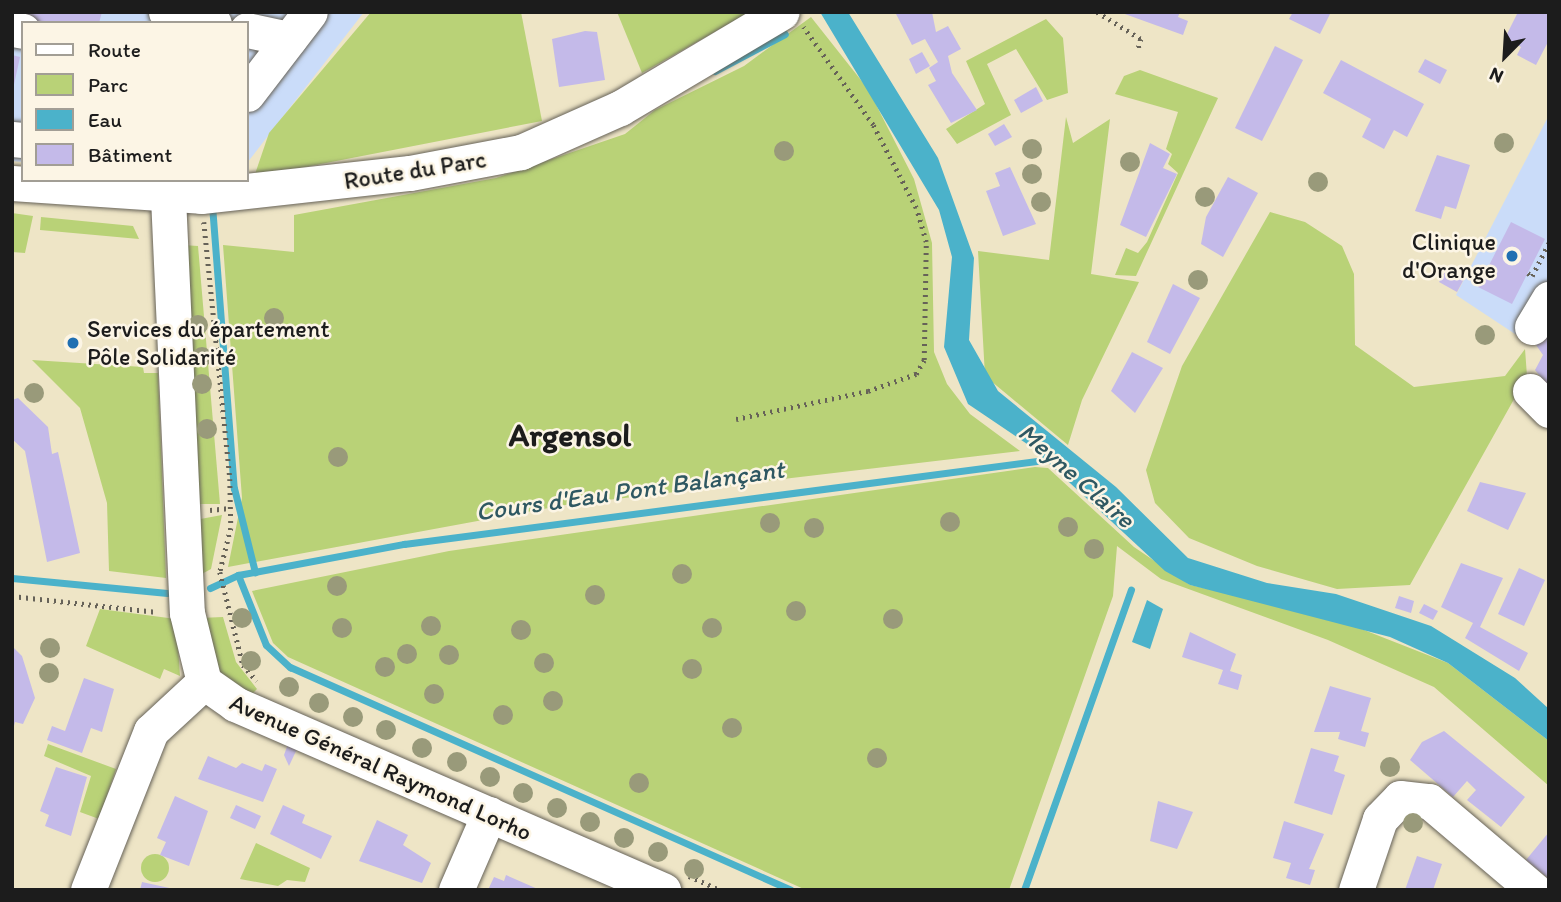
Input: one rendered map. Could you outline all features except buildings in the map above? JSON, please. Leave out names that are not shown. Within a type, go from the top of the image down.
[{"type":"street","points":[[166,12],[205,21]]},
{"type":"street","points":[[248,93],[310,12]]},
{"type":"street","name":"Route du Parc","points":[[12,183],[167,197],[410,173],[521,152],[620,108],[791,17]]},
{"type":"street","points":[[248,30],[289,39]]},
{"type":"street","name":"Avenue Général Raymond Lorho","points":[[167,197],[187,613],[204,682],[235,704],[663,890]]},
{"type":"street","points":[[88,890],[152,731],[204,682]]},
{"type":"street","points":[[1356,890],[1380,819],[1400,798],[1429,801],[1534,890]]},
{"type":"street","points":[[456,890],[489,814]]},
{"type":"path","points":[[1097,12],[1141,39],[1138,50]]},
{"type":"path","points":[[736,419],[867,391],[916,374],[924,360],[926,242],[916,208],[873,125],[791,17]]},
{"type":"path","points":[[206,237],[230,479],[231,528],[220,572],[231,609]]},
{"type":"path","points":[[1538,301],[1549,243]]},
{"type":"path","points":[[12,596],[173,613]]},
{"type":"shaded area","points":[[12,12],[364,12],[248,162],[248,21],[21,21],[21,162],[12,161]]},
{"type":"shaded area","name":"Clinique d'Orange","points":[[1549,115],[1549,310],[1530,344],[1456,295]]},
{"type":"green space","points":[[371,12],[521,12],[542,121],[254,177],[269,133]]},
{"type":"green space","points":[[617,12],[747,12],[748,13],[642,73]]},
{"type":"green space","points":[[811,17],[868,89],[914,179],[932,243],[934,352],[947,384],[970,414],[1020,451],[565,505],[228,567],[242,498],[223,245],[294,252],[294,215],[496,178],[625,134],[655,110],[744,66]]},
{"type":"green space","points":[[1046,19],[1063,38],[1068,93],[1047,100],[1016,49],[987,64],[1011,115],[957,144],[946,129],[985,104],[966,61]]},
{"type":"green space","points":[[1140,70],[1218,98],[1136,276],[1115,275],[1126,248],[1138,253],[1147,242],[1178,173],[1168,164],[1172,154],[1166,149],[1178,112],[1115,94],[1124,76]]},
{"type":"green space","points":[[1066,117],[1073,143],[1110,119],[1091,274],[1139,282],[1082,400],[1068,445],[985,376],[978,251],[1049,260]]},
{"type":"green space","points":[[1270,212],[1305,222],[1342,246],[1354,274],[1355,345],[1414,387],[1505,376],[1525,349],[1527,376],[1410,585],[1337,589],[1257,566],[1189,538],[1155,503],[1146,470],[1182,366]]},
{"type":"green space","points":[[12,213],[33,216],[25,253],[12,252]]},
{"type":"green space","points":[[41,217],[133,226],[139,239],[40,230]]},
{"type":"green space","points":[[182,245],[198,246],[220,504],[193,504]]},
{"type":"green space","points":[[32,360],[143,367],[144,373],[158,373],[166,578],[109,571],[107,503],[80,408]]},
{"type":"green space","points":[[1035,467],[1048,468],[1134,547],[1190,585],[1331,617],[1448,663],[1549,741],[1549,786],[1434,687],[1328,640],[1161,579],[1117,546],[1113,596],[1009,890],[806,890],[288,657],[273,643],[252,591],[449,551]]},
{"type":"green space","points":[[222,515],[211,569],[198,576],[195,520]]},
{"type":"green space","points":[[100,609],[176,619],[180,676],[164,669],[160,679],[86,646]]},
{"type":"green space","points":[[223,617],[236,662],[257,689],[251,695],[211,668],[200,618]]},
{"type":"green space","points":[[48,744],[116,769],[99,819],[80,812],[91,776],[44,756]]},
{"type":"green space","points":[[256,843],[310,868],[305,882],[287,880],[278,886],[240,879]]},
{"type":"green space","points":[[155,854],[165,858],[169,868],[165,878],[155,882],[145,878],[141,868],[145,858]]},
{"type":"water","name":"Meyne Claire","points":[[820,12],[848,12],[938,158],[974,258],[969,340],[998,391],[1116,487],[1188,558],[1267,583],[1336,594],[1431,626],[1515,678],[1549,709],[1549,741],[1448,663],[1390,637],[1190,585],[1165,571],[1030,446],[968,404],[944,347],[952,257],[939,210]]},
{"type":"water","points":[[1147,600],[1163,609],[1150,649],[1132,642]]},
{"type":"waterway","points":[[715,71],[785,34]]},
{"type":"waterway","points":[[212,205],[234,488],[255,572]]},
{"type":"waterway","name":"Cours d'Eau Pont Balançant","points":[[210,588],[238,575],[404,544],[1052,459]]},
{"type":"waterway","points":[[238,575],[266,645],[290,667],[791,890]]},
{"type":"waterway","name":"Cours d'Eau Pont Balançant","points":[[12,578],[167,593]]},
{"type":"waterway","points":[[1024,890],[1131,589]]},
{"type":"place","name":"Clinique d'Orange","points":[[1512,256]]},
{"type":"place","name":"Services du épartement Pôle Solidarité","points":[[73,343]]},
{"type":"district","name":"Argensol","points":[[570,435]]}]
